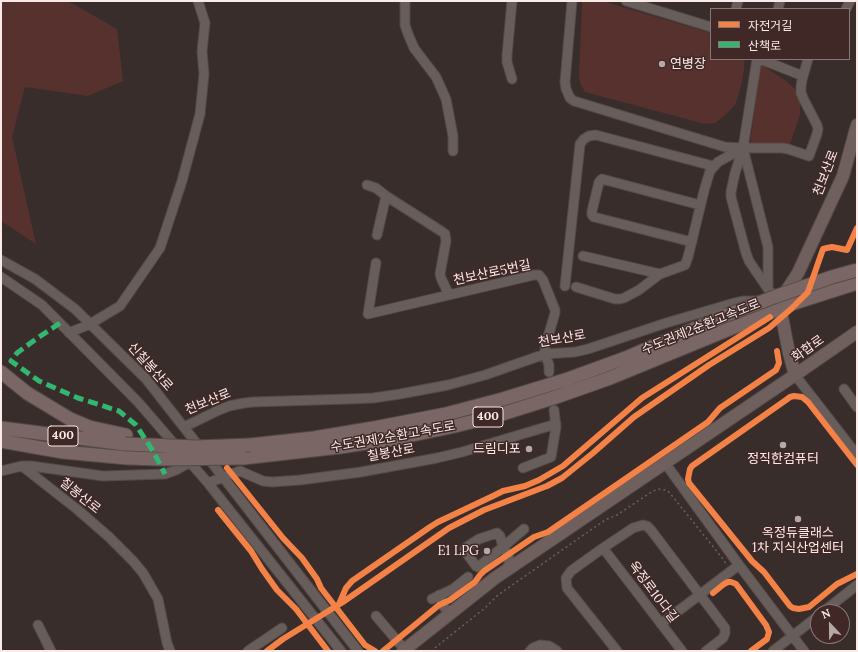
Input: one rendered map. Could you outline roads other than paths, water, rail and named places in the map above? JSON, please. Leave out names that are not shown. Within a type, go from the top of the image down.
[{"type":"highway","name":"수도권제2순환고속도로","points":[[126,440],[183,439],[245,442],[276,437],[314,438],[446,414],[503,399],[565,380],[628,357],[727,315],[774,297],[857,270]]},
{"type":"highway","name":"수도권제2순환고속도로","points":[[1,441],[63,452],[128,458],[158,459],[243,458],[340,447],[398,438],[502,414],[559,396],[603,381],[791,304],[857,283]]},
{"type":"highway","points":[[1,372],[27,393],[70,419],[126,440]]},
{"type":"highway","name":"400","points":[[1,428],[126,440]]},
{"type":"highway","points":[[1,446],[63,452]]},
{"type":"main road","name":"천보산로","points":[[779,302],[798,274],[843,176],[857,125]]},
{"type":"main road","points":[[779,302],[795,375]]},
{"type":"main road","name":"화합로","points":[[404,651],[495,578],[857,332]]},
{"type":"street","points":[[70,333],[90,324],[120,306],[160,248],[182,181],[200,114],[204,74],[202,51],[205,23],[198,1]]},
{"type":"street","points":[[405,1],[405,25],[408,34],[414,48],[436,77],[446,99],[453,136],[453,151]]},
{"type":"street","points":[[512,1],[507,62],[512,79]]},
{"type":"street","points":[[572,1],[564,82],[570,98],[574,101],[725,147],[788,149],[809,156],[818,129],[801,93],[803,76],[808,60]]},
{"type":"street","points":[[626,1],[710,27]]},
{"type":"street","points":[[757,60],[743,148],[735,173],[731,197],[746,254],[753,268],[779,302]]},
{"type":"street","points":[[763,60],[803,76]]},
{"type":"street","points":[[565,286],[580,144],[584,139],[589,136],[596,135],[714,166]]},
{"type":"street","points":[[576,287],[615,299],[620,299],[639,290],[660,274],[685,265],[710,171],[718,162],[743,148]]},
{"type":"street","points":[[743,148],[768,247],[768,289]]},
{"type":"street","points":[[692,242],[594,217],[592,215],[592,211],[599,182],[602,179],[700,205]]},
{"type":"street","points":[[367,185],[376,188],[445,234],[446,241],[440,274],[449,295]]},
{"type":"street","points":[[377,234],[386,196]]},
{"type":"street","points":[[583,256],[660,274]]},
{"type":"street","name":"신칠봉산로","points":[[1,260],[35,279],[75,309],[146,379],[358,651]]},
{"type":"street","name":"천보산로5번길","points":[[376,263],[368,314],[539,275],[543,280],[556,313],[545,347],[545,354]]},
{"type":"street","points":[[1,277],[42,305],[138,402],[208,483],[341,651]]},
{"type":"street","name":"천보산로","points":[[184,427],[229,406],[244,403],[373,398],[472,379],[545,354],[588,350],[666,323],[734,303],[750,301],[779,302]]},
{"type":"street","points":[[545,354],[549,365],[549,372]]},
{"type":"street","points":[[795,375],[857,455]]},
{"type":"street","points":[[844,389],[857,407]]},
{"type":"street","points":[[523,468],[551,457],[556,424],[554,410]]},
{"type":"street","name":"칠봉산로","points":[[208,483],[223,476],[240,471],[263,481],[272,482],[287,482],[361,472],[438,458],[556,424]]},
{"type":"street","points":[[849,444],[857,439]]},
{"type":"street","points":[[1,471],[22,466],[31,466],[103,476],[165,474],[190,462]]},
{"type":"street","points":[[665,463],[804,651]]},
{"type":"street","name":"칠봉산로","points":[[22,466],[109,536],[144,573],[158,599],[170,651]]},
{"type":"street","points":[[617,651],[567,588],[566,578],[570,571],[603,548],[633,528],[643,525],[647,526],[651,530],[725,628],[723,638],[706,651]]},
{"type":"street","points":[[505,550],[524,529]]},
{"type":"street","name":"옥정로10다길","points":[[603,548],[682,651]]},
{"type":"street","points":[[505,550],[510,556],[517,558],[527,556]]},
{"type":"street","points":[[505,550],[509,560],[506,571]]},
{"type":"street","points":[[661,624],[739,565]]},
{"type":"street","points":[[450,614],[436,597],[453,589],[468,577]]},
{"type":"street","points":[[833,604],[857,585]]},
{"type":"street","points":[[376,616],[404,651]]},
{"type":"street","points":[[773,651],[810,622]]},
{"type":"street","points":[[38,625],[50,651]]},
{"type":"street","points":[[248,651],[282,628]]},
{"type":"street","points":[[530,651],[540,645],[549,646],[557,651]]},
{"type":"place","name":"연병장","points":[[662,64]]},
{"type":"place","name":"정직한컴퓨터","points":[[783,445]]},
{"type":"place","name":"드림디포","points":[[529,449]]},
{"type":"place","name":"옥정듀클래스 1차 지식산업센터","points":[[798,519]]},
{"type":"place","name":"E1 LPG","points":[[487,551]]}]
